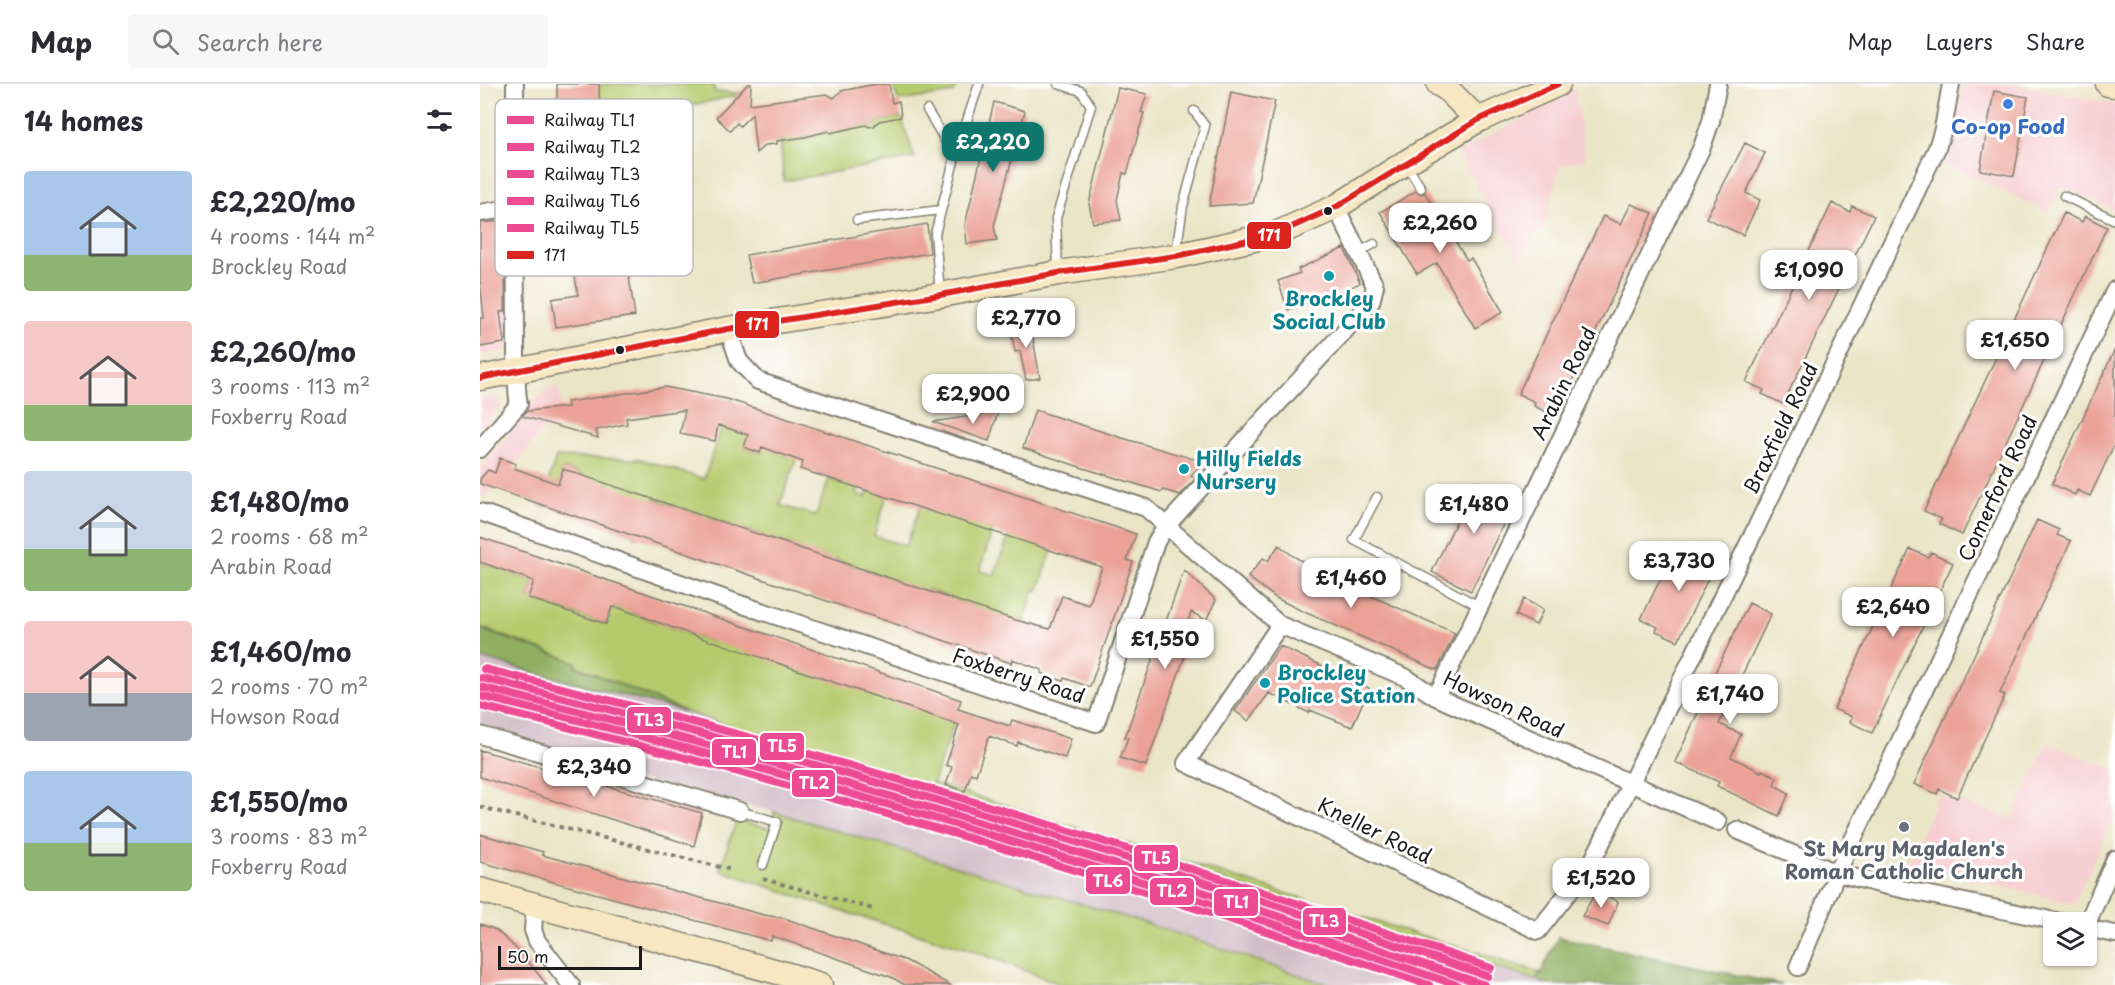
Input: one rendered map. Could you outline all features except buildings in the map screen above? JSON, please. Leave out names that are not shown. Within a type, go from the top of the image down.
[{"type":"main road","points":[[1439,84],[1446,88],[1478,120]]},
{"type":"main road","points":[[480,378],[728,329],[940,295],[1058,273],[1176,256],[1275,234],[1336,207],[1478,120],[1558,84]]},
{"type":"main road","points":[[2108,84],[2115,85]]},
{"type":"main road","points":[[480,890],[819,985]]},
{"type":"street","points":[[515,84],[515,99]]},
{"type":"street","name":"Arabin Road","points":[[1436,697],[1702,147],[1711,121],[1718,84]]},
{"type":"street","name":"Braxfield Road","points":[[1630,784],[1760,519],[1937,148],[1943,129],[1951,84]]},
{"type":"street","name":"Foxberry Road","points":[[480,512],[737,603],[1096,723],[1156,542],[1165,527],[1371,302],[1375,286],[1366,248],[1336,207]]},
{"type":"street","points":[[480,213],[495,210]]},
{"type":"street","points":[[480,449],[519,404],[515,389],[518,372],[516,276]]},
{"type":"street","name":"Comerford Road","points":[[1798,967],[1838,873],[2115,290]]},
{"type":"street","name":"Howson Road","points":[[728,329],[739,361],[758,381],[1146,508],[1165,527],[1280,625],[1405,677],[1436,697],[1718,822]]},
{"type":"street","name":"Kneller Road","points":[[1280,625],[1186,763],[1538,931],[1590,864],[1630,784]]},
{"type":"street","points":[[480,735],[740,811]]},
{"type":"street","points":[[1737,830],[1838,873],[1887,886],[2043,918]]},
{"type":"street","points":[[2092,912],[2115,859]]},
{"type":"street","points":[[535,906],[533,930],[537,941],[572,985]]},
{"type":"street","points":[[2097,930],[2115,934]]},
{"type":"lane","points":[[940,295],[934,234],[955,157],[979,84]]},
{"type":"lane","points":[[1058,84],[1081,91],[1091,106],[1056,218],[1058,273]]},
{"type":"lane","points":[[927,110],[955,157]]},
{"type":"lane","points":[[1176,256],[1183,206],[1205,126],[1194,111]]},
{"type":"lane","points":[[1405,163],[1422,188]]},
{"type":"lane","points":[[2064,196],[2115,220]]},
{"type":"lane","points":[[857,220],[941,210]]},
{"type":"lane","points":[[1377,497],[1354,540],[1479,606]]},
{"type":"lane","points":[[740,811],[777,822],[763,865]]},
{"type":"lane","points":[[1718,822],[1737,830]]},
{"type":"path","points":[[480,807],[732,870]]},
{"type":"path","points":[[763,865],[758,878],[873,909]]},
{"type":"shaded area","points":[[1962,84],[2010,84],[2115,104],[2115,211],[2061,186],[2048,212],[1945,164],[1953,142]]},
{"type":"shaded area","points":[[1575,90],[1586,159],[1560,165],[1546,223],[1518,259],[1458,153]]},
{"type":"shaded area","points":[[495,220],[495,276],[510,276],[508,351],[480,355],[480,222]]},
{"type":"shaded area","points":[[558,387],[566,429],[543,429],[516,464],[500,459],[486,498],[480,496],[480,470],[542,392]]},
{"type":"shaded area","points":[[494,396],[502,406],[480,430],[480,399]]},
{"type":"shaded area","points":[[480,658],[686,712],[1549,985],[1329,985],[1145,923],[774,812],[480,741]]},
{"type":"shaded area","points":[[2047,743],[2115,769],[2115,813],[2074,904],[1908,863],[1938,795],[2012,819]]},
{"type":"green space","points":[[601,84],[713,84],[715,92],[748,93],[693,105],[693,99],[595,99],[582,87],[600,87]]},
{"type":"green space","points":[[892,84],[958,84],[953,93],[899,101]]},
{"type":"green space","points":[[901,117],[915,158],[784,181],[780,138],[799,135],[801,138],[828,131],[831,133],[838,130],[840,132],[866,125],[869,127],[879,121]]},
{"type":"green space","points":[[730,400],[734,401],[727,428],[748,435],[745,447],[760,453],[765,437],[777,440],[774,451],[790,457],[800,448],[780,505],[816,516],[829,479],[839,482],[846,463],[859,487],[857,494],[866,497],[874,473],[887,495],[874,536],[906,546],[920,507],[997,514],[980,571],[994,575],[1009,536],[1058,533],[1038,591],[1034,590],[1019,638],[1017,638],[1023,621],[1012,618],[1007,634],[973,606],[955,600],[949,616],[941,613],[946,596],[927,590],[921,606],[877,592],[883,576],[864,569],[858,585],[850,582],[855,566],[836,559],[830,576],[817,597],[812,596],[819,574],[791,545],[773,539],[758,552],[764,536],[745,529],[725,566],[722,566],[729,543],[724,541],[729,524],[710,518],[705,534],[697,531],[702,515],[683,509],[669,522],[675,506],[654,499],[644,515],[637,537],[633,536],[640,514],[579,493],[584,476],[564,469],[558,485],[552,484],[545,507],[541,505],[556,457],[640,459],[704,479]]},
{"type":"green space","points":[[480,562],[534,581],[528,598],[606,624],[612,607],[619,609],[626,588],[631,613],[712,642],[721,619],[954,723],[933,783],[1541,973],[1535,980],[686,712],[576,666],[567,659],[480,627]]},
{"type":"green space","points":[[480,629],[576,662],[576,666],[686,712],[480,658]]},
{"type":"green space","points":[[774,812],[1145,923],[1329,985],[1063,985],[971,950],[828,907],[720,870],[736,821],[770,828]]},
{"type":"green space","points":[[1558,937],[1783,985],[1549,985],[1535,980],[1541,973]]},
{"type":"rail line","name":"TL5","points":[[484,669],[739,734],[991,807],[1242,885],[1491,968]]},
{"type":"rail line","name":"TL3","points":[[482,678],[736,743],[988,815],[1364,934],[1488,976]]},
{"type":"rail line","name":"TL1","points":[[480,687],[734,752],[986,824],[1361,943],[1485,985]]},
{"type":"rail line","name":"TL2","points":[[480,696],[727,759],[972,829],[1215,905],[1457,985]]},
{"type":"rail line","name":"TL6","points":[[480,706],[839,800],[1076,871],[1429,985]]},
{"type":"transit line","name":"171","points":[[480,378],[728,329],[940,295],[1058,273],[1176,256],[1276,234],[1336,207],[1478,120],[1558,84]]},
{"type":"place","name":"Co-op Food","points":[[2008,104]]},
{"type":"place","name":"Brockley Social Club","points":[[1329,276]]},
{"type":"place","name":"Hilly Fields Nursery","points":[[1184,469]]},
{"type":"place","name":"Brockley Police Station","points":[[1265,683]]},
{"type":"place","name":"St Mary Magdalen's Roman Catholic Church","points":[[1904,827]]}]
